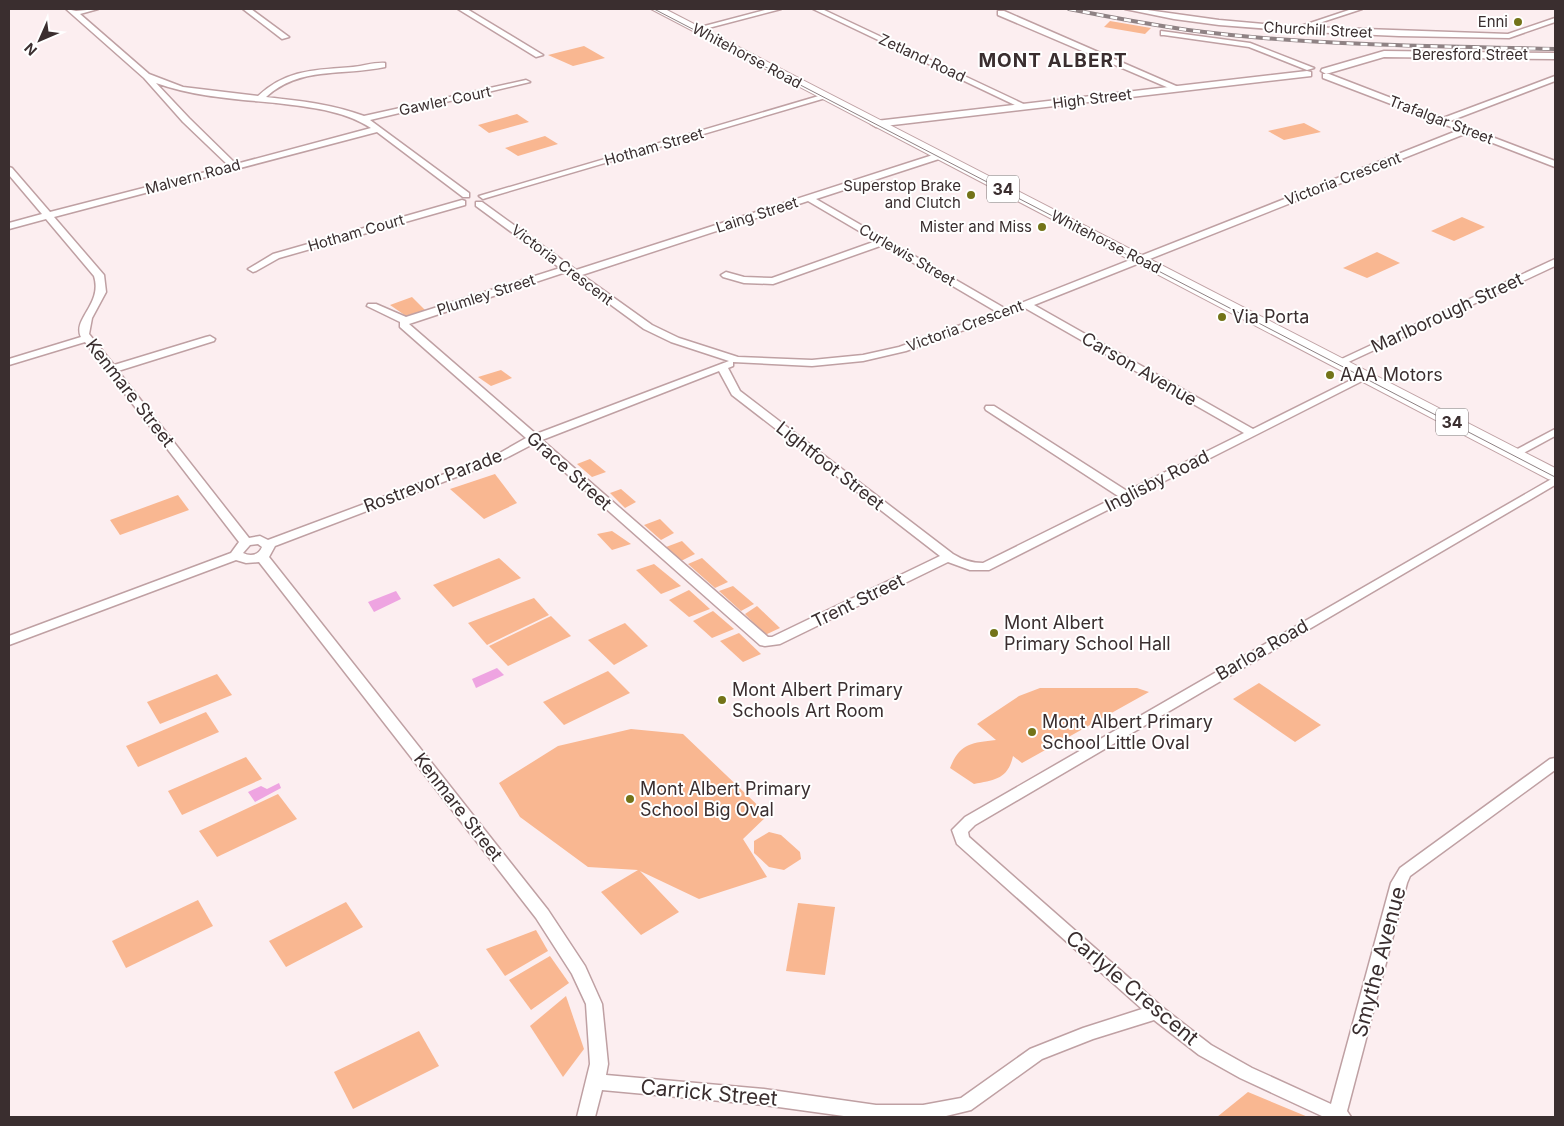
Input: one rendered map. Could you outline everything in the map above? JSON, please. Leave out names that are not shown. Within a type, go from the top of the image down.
[{"type":"main road","name":"Whitehorse Road","points":[[657,9],[1555,475]]},
{"type":"street","points":[[73,11],[95,9]]},
{"type":"street","points":[[247,9],[285,37]]},
{"type":"street","points":[[462,9],[539,55]]},
{"type":"street","points":[[697,30],[777,9]]},
{"type":"street","name":"Zetland Road","points":[[817,9],[1026,107]]},
{"type":"street","name":"Churchill Street","points":[[1131,9],[1205,21],[1295,29],[1509,36],[1555,20]]},
{"type":"street","points":[[1295,29],[1359,9]]},
{"type":"street","points":[[73,11],[146,76],[186,120],[234,166]]},
{"type":"street","points":[[1001,13],[1179,89]]},
{"type":"street","points":[[1164,33],[1250,45],[1308,71],[1316,77],[1326,74]]},
{"type":"street","name":"Beresford Street","points":[[1326,74],[1369,56],[1384,54],[1555,56]]},
{"type":"street","points":[[260,99],[268,90],[296,76],[315,72],[356,70],[382,66]]},
{"type":"street","name":"High Street","points":[[876,124],[1179,89],[1308,71]]},
{"type":"street","name":"Trafalgar Street","points":[[1326,74],[1555,164]]},
{"type":"street","points":[[146,76],[181,89],[220,96],[308,104],[345,112],[363,119],[378,129],[464,199]]},
{"type":"street","points":[[1442,121],[1555,78]]},
{"type":"street","name":"Gawler Court","points":[[363,119],[526,82]]},
{"type":"street","name":"Hotham Street","points":[[464,199],[475,194],[481,200],[825,97]]},
{"type":"street","name":"Malvern Road","points":[[9,226],[378,129]]},
{"type":"street","name":"Victoria Crescent","points":[[481,200],[570,272],[648,327],[675,340],[737,360],[812,363],[863,358],[902,349],[1005,312],[1467,130]]},
{"type":"street","name":"Laing Street","points":[[570,272],[939,156]]},
{"type":"street","name":"Kenmare Street","points":[[9,170],[99,275],[102,283],[98,304],[83,326],[84,334],[246,542]]},
{"type":"street","name":"Curlewis Street","points":[[809,198],[1005,312]]},
{"type":"street","name":"Hotham Court","points":[[253,269],[276,256],[464,199]]},
{"type":"street","points":[[726,275],[751,281],[773,281],[884,242]]},
{"type":"street","name":"Marlborough Street","points":[[1338,363],[1555,262]]},
{"type":"street","name":"Plumley Street","points":[[405,321],[570,272]]},
{"type":"street","name":"Carson Avenue","points":[[1025,304],[1252,433]]},
{"type":"street","name":"Grace Street","points":[[372,306],[405,321],[404,325],[765,642]]},
{"type":"street","points":[[9,362],[87,338]]},
{"type":"street","points":[[113,369],[210,339]]},
{"type":"street","name":"Rostrevor Parade","points":[[265,550],[502,456],[534,440],[737,360]]},
{"type":"street","name":"Lightfoot Street","points":[[722,366],[736,393],[949,557]]},
{"type":"street","name":"Inglisby Road","points":[[949,557],[961,565],[973,568],[985,567],[1365,377]]},
{"type":"street","points":[[990,408],[1126,496]]},
{"type":"street","points":[[1514,454],[1555,432]]},
{"type":"street","name":"Barloa Road","points":[[970,821],[1555,480]]},
{"type":"street","points":[[9,641],[237,555],[249,559],[265,550],[260,540],[246,542],[238,548],[237,555]]},
{"type":"street","name":"Kenmare Street","points":[[265,550],[542,914],[580,971],[594,1004],[599,1064],[586,1117]]},
{"type":"street","name":"Trent Street","points":[[765,642],[775,641],[949,557]]},
{"type":"street","name":"Smythe Avenue","points":[[1340,1116],[1399,883],[1405,872],[1555,763]]},
{"type":"street","name":"Carlyle Crescent","points":[[970,821],[960,830],[962,840],[1156,1012],[1205,1050],[1246,1073],[1340,1116]]},
{"type":"street","name":"Carrick Street","points":[[596,1082],[764,1097],[876,1113],[923,1113],[965,1105],[1036,1054],[1090,1033],[1156,1012]]},
{"type":"shaded area","points":[[1110,21],[1151,28],[1145,34],[1104,27]]},
{"type":"shaded area","points":[[584,46],[605,58],[573,66],[548,55]]},
{"type":"shaded area","points":[[517,114],[529,122],[489,133],[478,125]]},
{"type":"shaded area","points":[[1304,123],[1321,132],[1284,140],[1268,131]]},
{"type":"shaded area","points":[[545,136],[558,144],[518,156],[505,148]]},
{"type":"shaded area","points":[[1462,217],[1485,227],[1454,241],[1431,231]]},
{"type":"shaded area","points":[[1377,252],[1400,263],[1367,278],[1343,268]]},
{"type":"shaded area","points":[[412,297],[425,310],[406,316],[390,305]]},
{"type":"shaded area","points":[[501,370],[512,378],[491,386],[478,377]]},
{"type":"shaded area","points":[[590,459],[606,472],[592,477],[577,464]]},
{"type":"shaded area","points":[[495,474],[517,503],[484,519],[450,489]]},
{"type":"shaded area","points":[[621,489],[636,502],[625,508],[610,493]]},
{"type":"shaded area","points":[[178,495],[189,510],[120,535],[110,520]]},
{"type":"shaded area","points":[[660,519],[674,533],[661,540],[644,525]]},
{"type":"shaded area","points":[[612,531],[631,544],[612,550],[597,534]]},
{"type":"shaded area","points":[[682,541],[695,554],[681,561],[666,547]]},
{"type":"shaded area","points":[[499,558],[521,578],[453,607],[433,585]]},
{"type":"shaded area","points":[[702,558],[728,582],[715,588],[688,564]]},
{"type":"shaded area","points":[[654,564],[681,586],[661,594],[636,570]]},
{"type":"shaded area","points":[[733,586],[754,604],[741,611],[719,591]]},
{"type":"shaded area","points":[[689,590],[710,609],[689,617],[669,600]]},
{"type":"shaded area","points":[[396,591],[401,599],[374,612],[368,602]]},
{"type":"shaded area","points":[[534,598],[549,615],[487,645],[468,623]]},
{"type":"shaded area","points":[[757,606],[780,628],[765,635],[745,614]]},
{"type":"shaded area","points":[[713,611],[734,629],[712,638],[693,621]]},
{"type":"shaded area","points":[[551,616],[571,636],[508,666],[489,646]]},
{"type":"shaded area","points":[[625,623],[648,646],[614,665],[588,640]]},
{"type":"shaded area","points":[[739,633],[761,654],[743,662],[720,641]]},
{"type":"shaded area","points":[[497,668],[504,675],[476,688],[472,679]]},
{"type":"shaded area","points":[[608,671],[630,693],[564,725],[543,702]]},
{"type":"shaded area","points":[[217,674],[232,695],[160,724],[147,702]]},
{"type":"shaded area","points":[[1259,683],[1321,725],[1295,742],[1233,699]]},
{"type":"shaded area","name":"Mont Albert Primary School Little Oval","points":[[1040,688],[1137,688],[1149,692],[1022,763],[1013,756],[1008,770],[1000,777],[974,784],[950,768],[962,749],[980,742],[996,740],[977,724],[1019,696]]},
{"type":"shaded area","points":[[206,712],[219,732],[138,767],[126,746]]},
{"type":"shaded area","name":"Mont Albert Primary School Big Oval","points":[[631,729],[683,734],[768,815],[743,839],[767,877],[699,899],[640,871],[679,912],[641,935],[601,892],[638,870],[588,867],[520,817],[499,783],[558,746]]},
{"type":"shaded area","points":[[246,757],[262,779],[182,815],[168,791]]},
{"type":"shaded area","points":[[279,783],[281,788],[255,802],[248,792],[261,786],[267,789]]},
{"type":"shaded area","points":[[278,794],[297,819],[217,857],[199,831]]},
{"type":"shaded area","points":[[769,832],[781,835],[800,852],[801,859],[784,870],[769,867],[754,853],[754,841]]},
{"type":"shaded area","points":[[198,900],[213,926],[126,968],[112,941]]},
{"type":"shaded area","points":[[346,902],[363,927],[286,967],[269,941]]},
{"type":"shaded area","points":[[798,903],[835,907],[825,975],[786,971]]},
{"type":"shaded area","points":[[536,930],[548,951],[505,976],[486,949]]},
{"type":"shaded area","points":[[550,956],[569,983],[531,1010],[509,980]]},
{"type":"shaded area","points":[[566,996],[584,1049],[563,1077],[530,1026]]},
{"type":"shaded area","points":[[419,1031],[439,1066],[353,1109],[334,1072]]},
{"type":"shaded area","points":[[1248,1092],[1308,1117],[1217,1117]]},
{"type":"tram line","points":[[654,9],[1555,477]]},
{"type":"railway","points":[[1069,9],[1188,30],[1280,39],[1372,44],[1555,49]]},
{"type":"place","name":"Enni","points":[[1518,22]]},
{"type":"place","name":"Superstop Brake and Clutch","points":[[971,195]]},
{"type":"place","name":"Mister and Miss","points":[[1042,227]]},
{"type":"place","name":"Via Porta","points":[[1222,317]]},
{"type":"place","name":"AAA Motors","points":[[1330,375]]},
{"type":"place","name":"Mont Albert Primary School Hall","points":[[994,633]]},
{"type":"place","name":"Mont Albert Primary Schools Art Room","points":[[722,700]]},
{"type":"place","name":"Mont Albert Primary School Little Oval","points":[[1032,732]]},
{"type":"place","name":"Mont Albert Primary School Big Oval","points":[[630,799]]},
{"type":"district","name":"MONT ALBERT","points":[[1053,60]]}]
